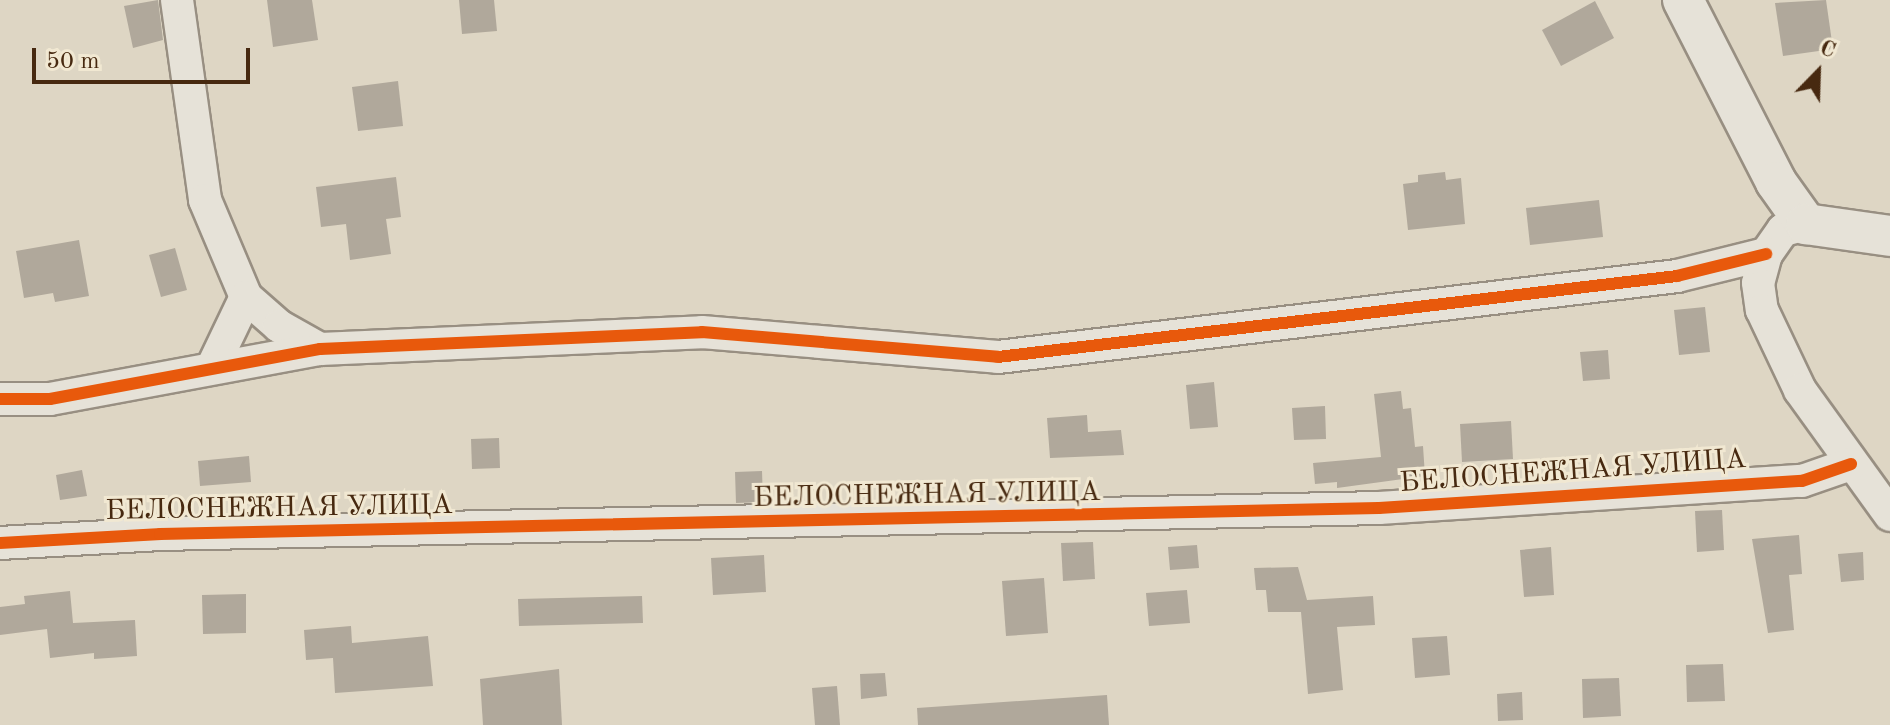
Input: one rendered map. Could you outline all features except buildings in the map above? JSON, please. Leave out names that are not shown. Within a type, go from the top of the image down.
[{"type":"street","points":[[177,0],[205,200],[246,297],[320,349]]},
{"type":"street","points":[[1683,0],[1776,182],[1806,224]]},
{"type":"street","points":[[1890,236],[1806,224],[1783,230],[1766,254],[1758,283],[1769,331],[1800,390],[1890,515]]},
{"type":"street","points":[[0,399],[50,399],[320,349],[702,332],[998,357],[1677,276],[1766,254]]},
{"type":"street","points":[[212,368],[246,297]]},
{"type":"street","name":"БЕЛОСНЕЖНАЯ УЛИЦА","points":[[0,543],[175,534],[1379,508],[1802,481],[1851,464]]},
{"type":"cycle path","points":[[0,399],[50,399],[320,349],[702,332],[998,357],[1677,276],[1766,254]]},
{"type":"cycle path","points":[[0,543],[160,534],[1379,508],[1802,481],[1851,464]]}]
